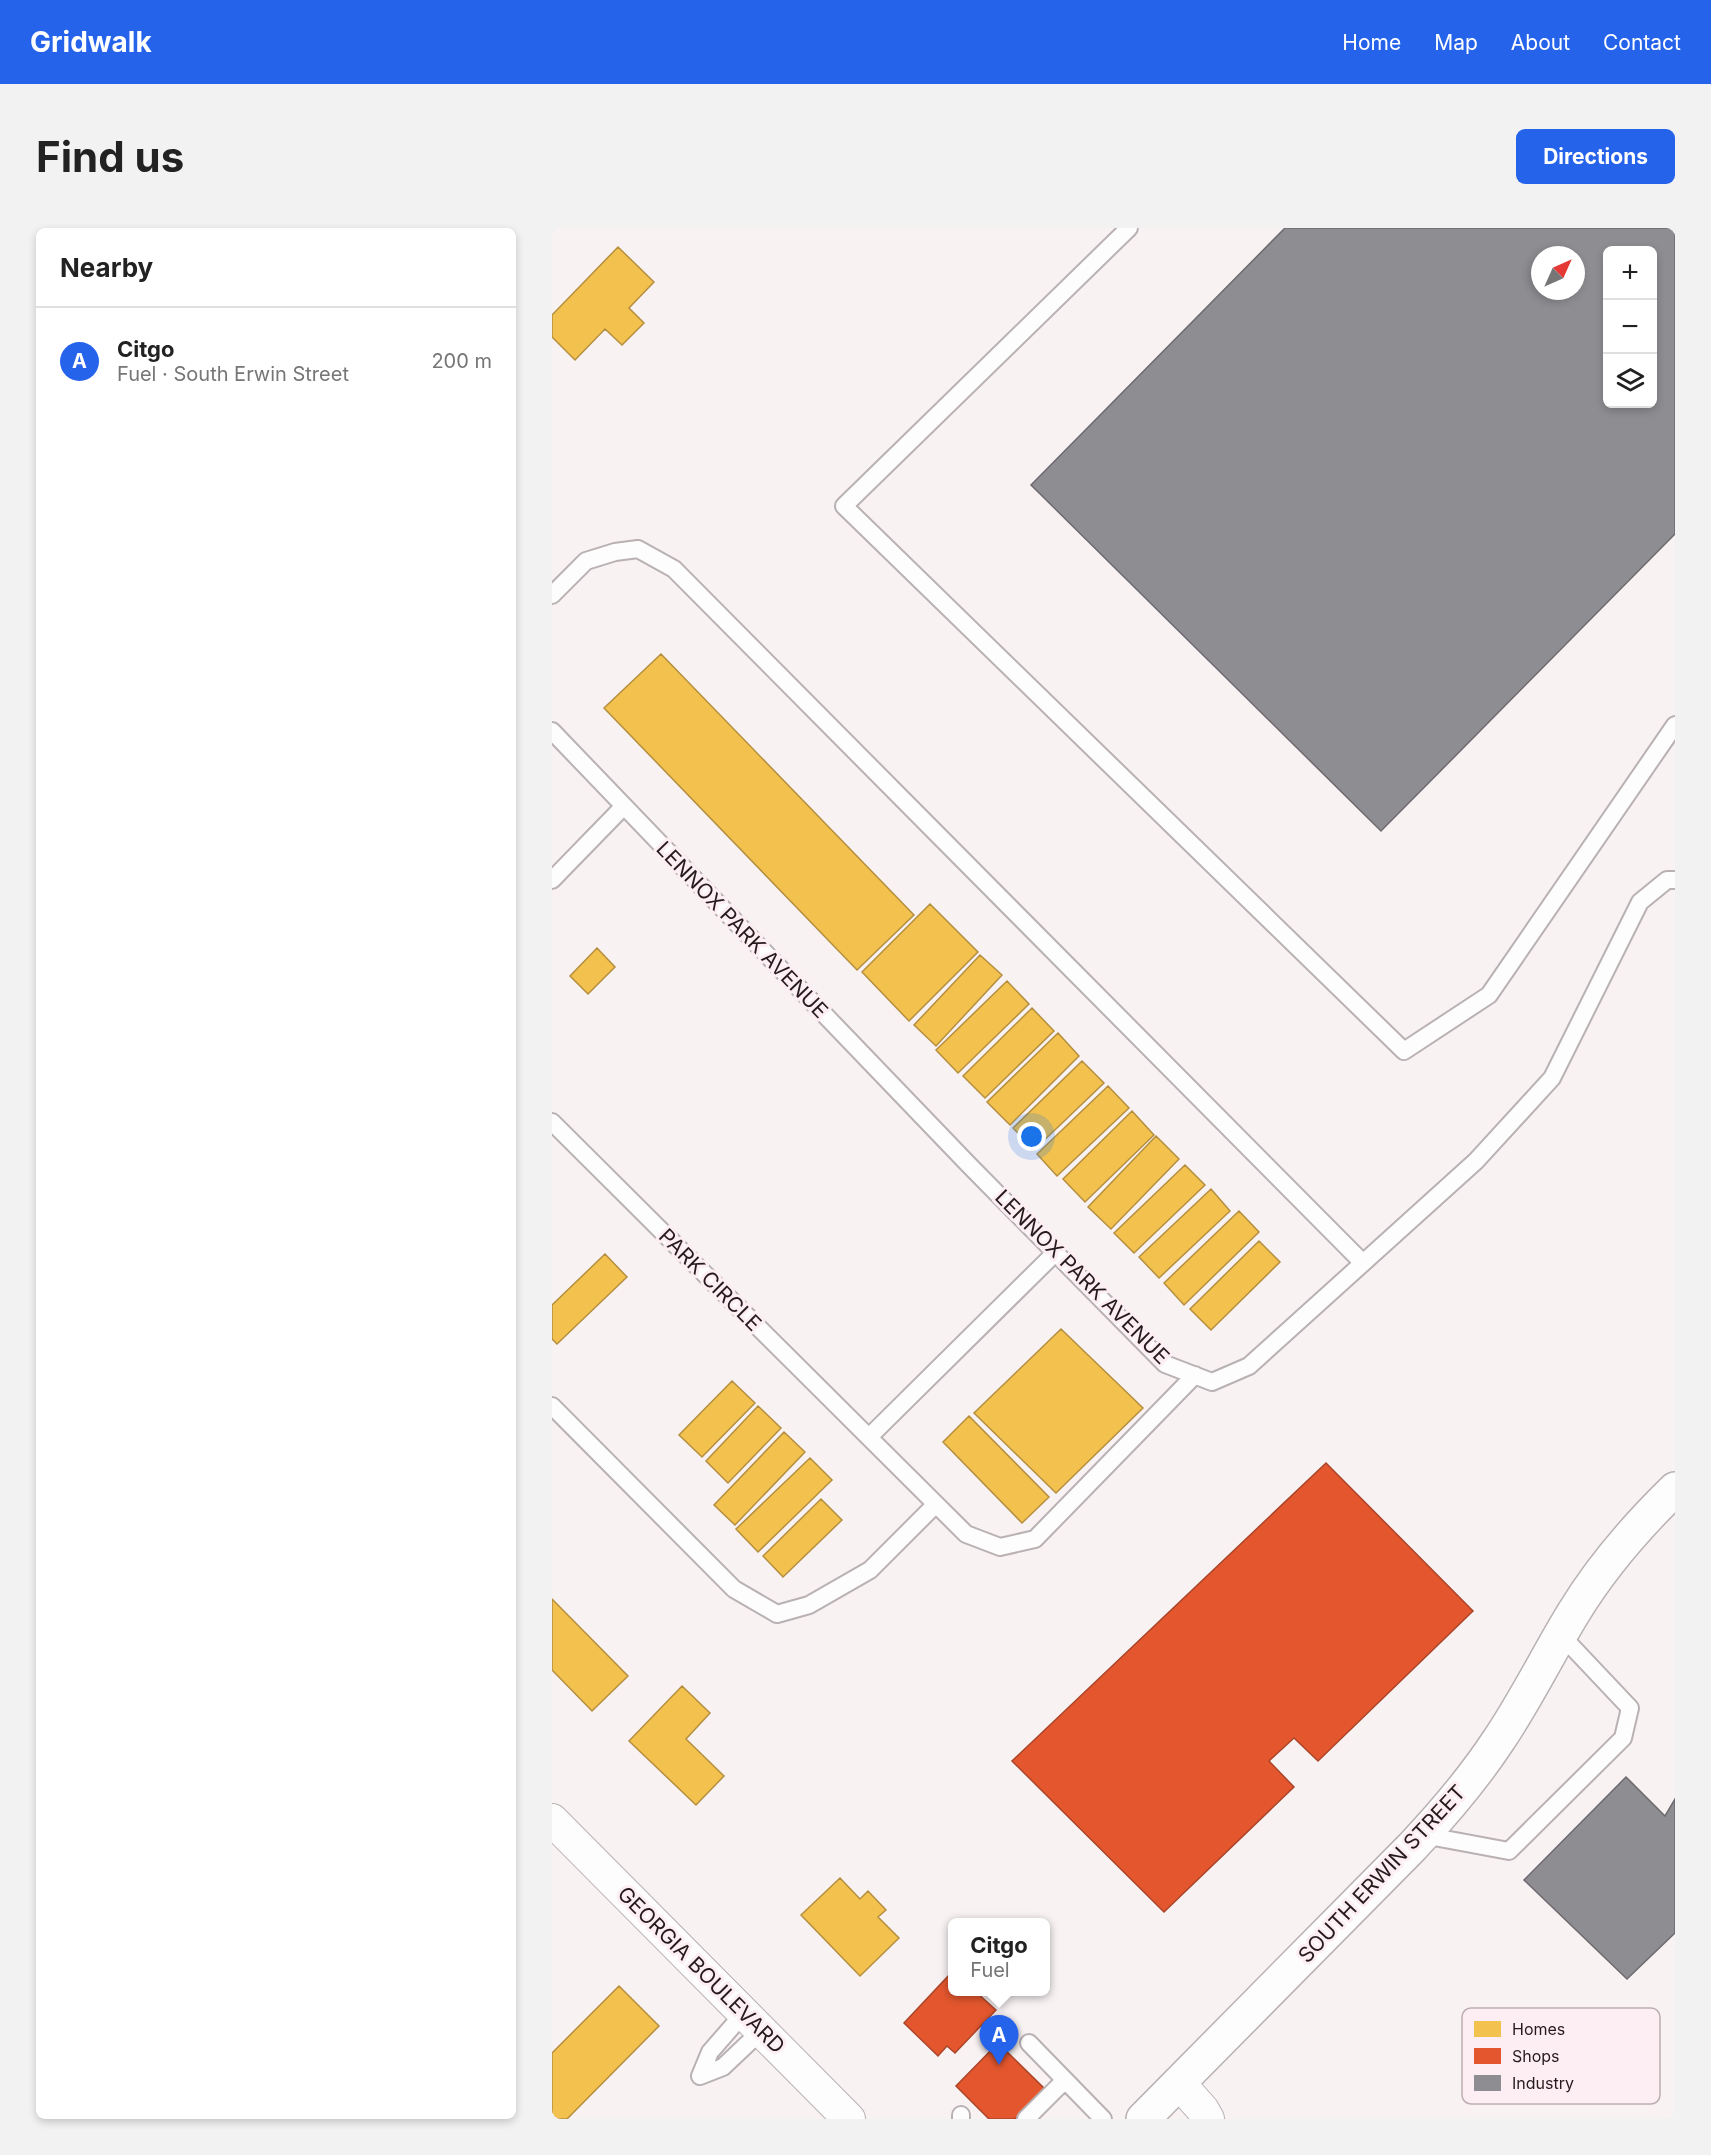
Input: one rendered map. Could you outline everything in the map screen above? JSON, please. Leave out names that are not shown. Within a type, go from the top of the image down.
[{"type":"street","name":"SOUTH ERWIN STREET","points":[[1143,2119],[1424,1835],[1470,1781],[1524,1702],[1574,1611],[1611,1558],[1650,1513],[1675,1489]]},
{"type":"street","name":"GEORGIA BOULEVARD","points":[[552,1820],[849,2119]]},
{"type":"street","points":[[1179,2083],[1208,2119]]},
{"type":"lane","points":[[1129,228],[844,506],[1404,1052],[1489,995],[1675,725]]},
{"type":"lane","points":[[552,595],[586,561],[615,552],[638,549],[674,569],[1364,1263]]},
{"type":"lane","name":"LENNOX PARK AVENUE","points":[[552,731],[969,1166],[1166,1364],[1212,1382],[1249,1366],[1476,1161],[1552,1078],[1640,902],[1667,880],[1675,880]]},
{"type":"lane","points":[[552,880],[624,806]]},
{"type":"lane","name":"PARK CIRCLE","points":[[552,1122],[966,1534],[1000,1547],[1035,1539],[1195,1376]]},
{"type":"lane","points":[[869,1437],[1055,1253]]},
{"type":"lane","points":[[552,1406],[734,1589],[777,1614],[809,1605],[870,1570],[936,1504]]},
{"type":"lane","points":[[1424,1835],[1509,1851],[1623,1738],[1630,1708],[1561,1635]]},
{"type":"lane","points":[[1029,2043],[1103,2119]]},
{"type":"lane","points":[[1026,2119],[1065,2080]]},
{"type":"building: Homes","points":[[618,247],[654,282],[629,308],[644,323],[622,345],[605,329],[575,360],[552,337],[552,315]]},
{"type":"building: Homes","points":[[661,654],[914,915],[857,970],[604,708]]},
{"type":"building: Homes","points":[[930,904],[978,952],[909,1021],[862,972]]},
{"type":"building: Homes","points":[[597,948],[615,967],[588,994],[570,976]]},
{"type":"building: Homes","points":[[980,955],[1002,975],[936,1046],[914,1025]]},
{"type":"building: Homes","points":[[1007,981],[1029,1004],[958,1073],[936,1050]]},
{"type":"building: Homes","points":[[1032,1008],[1054,1031],[985,1098],[963,1076]]},
{"type":"building: Homes","points":[[1058,1033],[1079,1056],[1010,1125],[987,1102]]},
{"type":"building: Homes","points":[[1082,1061],[1104,1083],[1034,1150],[1013,1128]]},
{"type":"building: Homes","points":[[1108,1086],[1129,1108],[1057,1176],[1037,1154]]},
{"type":"building: Homes","points":[[1132,1111],[1154,1135],[1085,1202],[1063,1179]]},
{"type":"building: Homes","points":[[1156,1136],[1179,1159],[1111,1229],[1088,1207]]},
{"type":"building: Homes","points":[[1185,1165],[1205,1185],[1134,1253],[1114,1233]]},
{"type":"building: Homes","points":[[1211,1189],[1230,1211],[1159,1278],[1139,1257]]},
{"type":"building: Homes","points":[[1239,1211],[1259,1232],[1184,1305],[1164,1283]]},
{"type":"building: Homes","points":[[1259,1241],[1280,1262],[1211,1330],[1190,1309]]},
{"type":"building: Homes","points":[[605,1254],[627,1277],[557,1344],[552,1339],[552,1305]]},
{"type":"building: Homes","points":[[1061,1329],[1143,1408],[1056,1493],[974,1413]]},
{"type":"building: Homes","points":[[732,1381],[755,1403],[702,1457],[679,1435]]},
{"type":"building: Homes","points":[[758,1406],[781,1428],[728,1483],[706,1461]]},
{"type":"building: Homes","points":[[969,1416],[1049,1497],[1022,1523],[943,1442]]},
{"type":"building: Homes","points":[[784,1432],[805,1452],[735,1525],[714,1505]]},
{"type":"building: Homes","points":[[810,1458],[832,1480],[758,1552],[736,1529]]},
{"type":"building: Homes","points":[[821,1499],[842,1520],[783,1577],[763,1556]]},
{"type":"building: Homes","points":[[552,1599],[628,1676],[592,1711],[552,1670]]},
{"type":"building: Homes","points":[[682,1686],[710,1713],[686,1739],[724,1776],[696,1805],[629,1741]]},
{"type":"building: Homes","points":[[840,1878],[860,1899],[868,1891],[886,1910],[878,1917],[899,1938],[860,1976],[801,1915]]},
{"type":"building: Homes","points":[[619,1986],[659,2026],[567,2119],[552,2119],[552,2053]]},
{"type":"building: Shops","points":[[1326,1463],[1473,1611],[1318,1761],[1294,1738],[1269,1761],[1294,1787],[1164,1912],[1012,1761]]},
{"type":"building: Shops","points":[[948,1976],[948,1996],[980,1996],[996,2010],[955,2053],[947,2046],[938,2056],[904,2023]]},
{"type":"building: Shops","points":[[998,2043],[1045,2089],[1015,2119],[989,2119],[956,2086]]},
{"type":"building: Industry","points":[[1285,228],[1675,228],[1675,534],[1381,831],[1031,485]]},
{"type":"building: Industry","points":[[1626,1777],[1665,1816],[1675,1799],[1675,1933],[1627,1979],[1524,1880]]},
{"type":"place","name":"Citgo","points":[[999,2065]]}]
